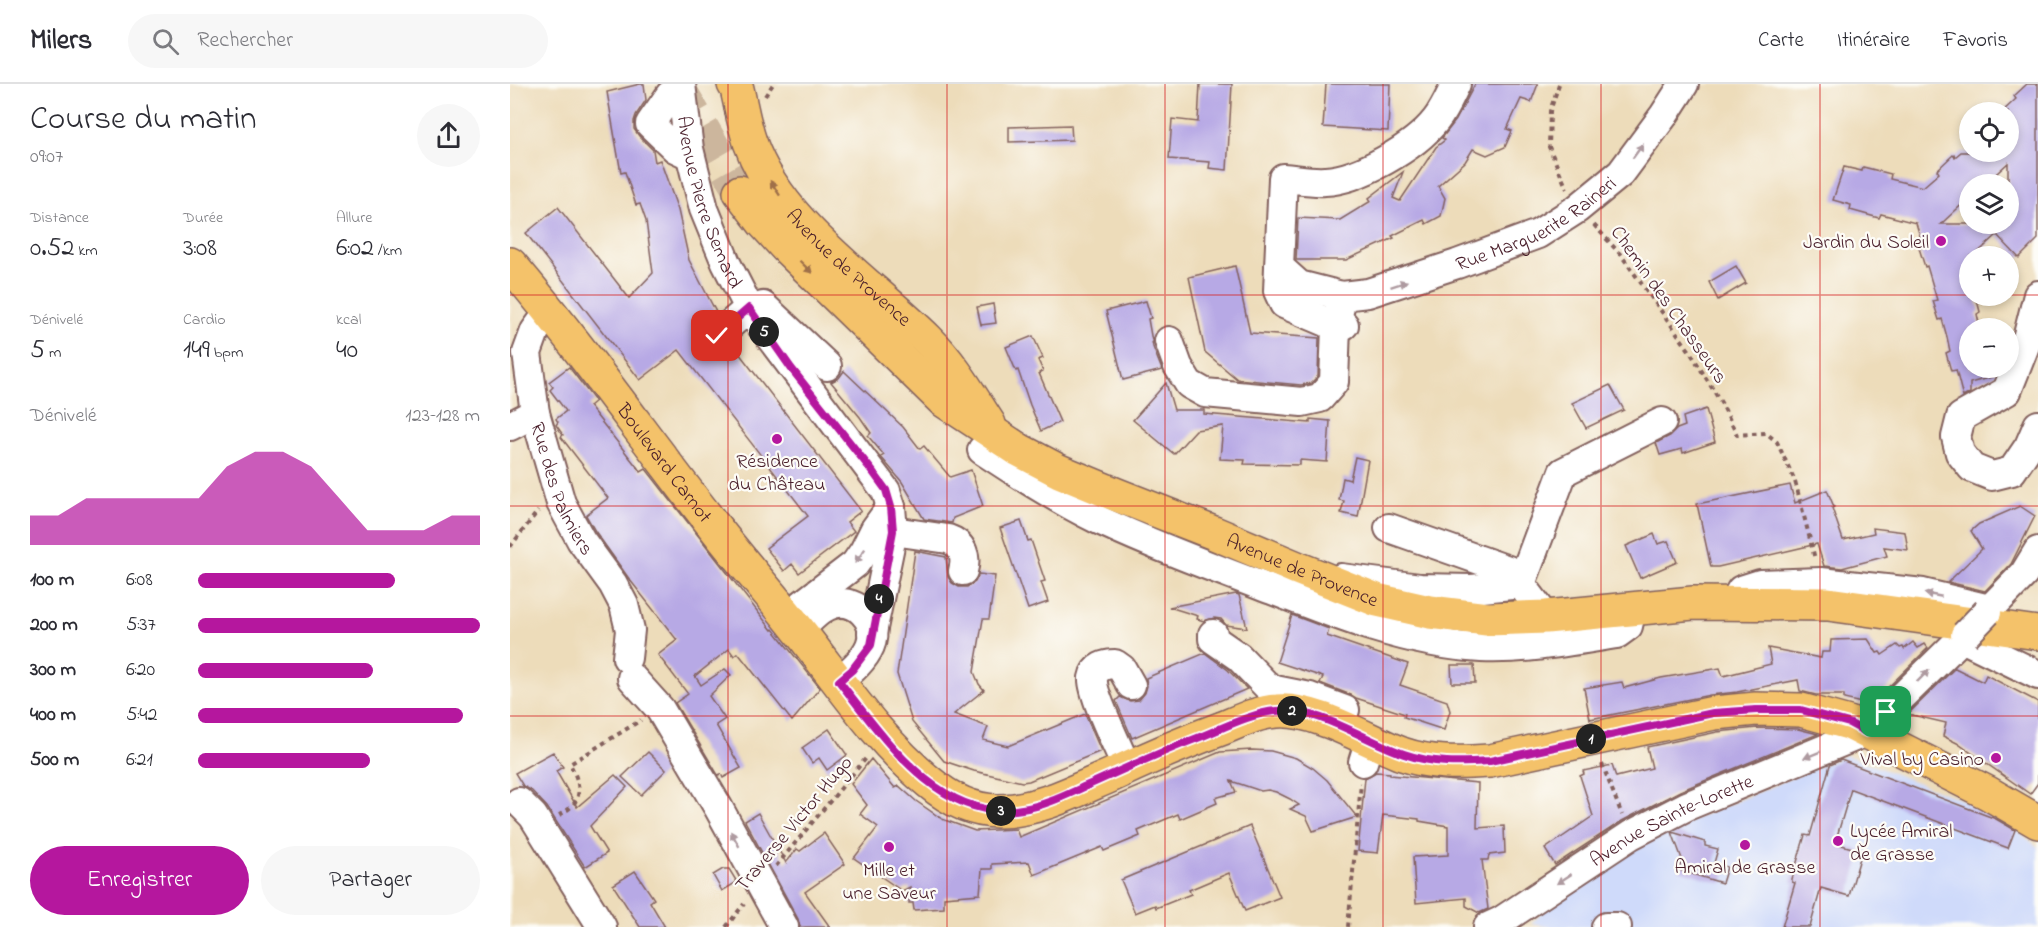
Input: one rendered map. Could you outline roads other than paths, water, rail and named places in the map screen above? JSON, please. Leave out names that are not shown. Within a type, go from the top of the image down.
[{"type":"main road","name":"Avenue de Provence","points":[[734,84],[749,142],[761,168],[783,202],[813,236],[928,340],[951,366],[960,379],[989,442]]},
{"type":"main road","name":"Avenue de Provence","points":[[740,192],[786,247],[989,442],[1019,450],[1059,471],[1377,600],[1430,612],[1487,620],[1546,617],[1693,603],[1828,604],[2038,633]]},
{"type":"main road","name":"Boulevard Carnot","points":[[510,264],[716,530],[884,738],[930,783],[957,801],[995,811],[1023,809],[1056,799],[1197,738],[1254,716],[1275,711],[1294,711],[1338,726],[1367,750],[1402,754],[1428,761],[1457,763],[1490,761],[1713,713],[1801,710],[1849,723],[1988,793],[2038,822]]},
{"type":"main road","points":[[846,304],[899,342],[940,380],[947,383],[960,379]]},
{"type":"street","points":[[1340,326],[1284,304],[1278,291],[1283,178],[1326,181],[1351,176],[1378,165],[1408,146],[1436,121],[1456,84]]},
{"type":"street","name":"Rue Marguerite Raineri","points":[[1342,296],[1368,293],[1390,287],[1538,234],[1577,209],[1622,173],[1684,84]]},
{"type":"street","name":"Avenue Pierre Semard","points":[[681,85],[690,155],[704,209],[726,263],[750,310],[791,368],[886,490],[891,531]]},
{"type":"street","points":[[663,167],[690,155]]},
{"type":"street","points":[[1169,341],[1178,366],[1189,384],[1205,393],[1302,402],[1320,398],[1334,382],[1342,296],[1299,285],[1279,267]]},
{"type":"street","points":[[2038,295],[2026,343],[2007,391],[1961,417],[1956,437],[1960,453],[1972,468],[1992,476],[2012,471],[2029,446],[2038,425]]},
{"type":"street","points":[[710,333],[717,336],[750,310],[763,306],[826,366]]},
{"type":"street","name":"Rue des Palmiers","points":[[549,312],[535,331],[527,353],[522,419],[581,540],[613,584],[624,605],[630,630],[630,668],[660,709],[718,807],[784,927]]},
{"type":"street","points":[[1521,584],[1563,472],[1662,422]]},
{"type":"street","points":[[989,442],[1043,489],[1098,519],[1176,554],[1380,629],[1449,644],[1481,648],[1517,648],[1617,634],[1628,626],[1632,609]]},
{"type":"street","points":[[1389,528],[1511,572],[1546,617]]},
{"type":"street","points":[[793,623],[826,607],[840,592],[875,529],[956,542],[965,556],[963,571]]},
{"type":"street","points":[[840,592],[875,573],[891,531]]},
{"type":"street","points":[[831,671],[852,670],[871,645],[891,531]]},
{"type":"street","points":[[1866,732],[1977,650],[1989,611],[2033,566]]},
{"type":"street","points":[[1314,575],[1420,588],[1472,589],[1521,584]]},
{"type":"street","points":[[1734,602],[1741,590],[1760,584],[1821,582],[1923,593],[1989,611]]},
{"type":"street","points":[[840,592],[848,604],[865,614],[870,622],[872,633]]},
{"type":"street","points":[[1213,634],[1213,639],[1239,657],[1266,685],[1275,690],[1310,697],[1344,710],[1338,726]]},
{"type":"street","points":[[1977,650],[2038,675]]},
{"type":"street","points":[[1127,768],[1098,699],[1093,676],[1103,665],[1115,664],[1122,669],[1131,685]]},
{"type":"street","name":"Avenue Sainte-Lorette","points":[[1488,927],[1501,921],[1631,835],[1687,806],[1866,732]]},
{"type":"street","points":[[519,802],[533,816],[602,927]]},
{"type":"street","points":[[1606,927],[1617,927]]},
{"type":"tunnel","points":[[678,86],[740,192]]},
{"type":"place","name":"Jardin du Soleil","points":[[1941,241]]},
{"type":"place","name":"Résidence du Château","points":[[777,439]]},
{"type":"place","name":"Vival by Casino","points":[[1996,758]]},
{"type":"place","name":"Lycée Amiral de Grasse","points":[[1838,841]]},
{"type":"place","name":"Amiral de Grasse","points":[[1745,845]]},
{"type":"place","name":"Mille et une Saveur","points":[[889,847]]}]
